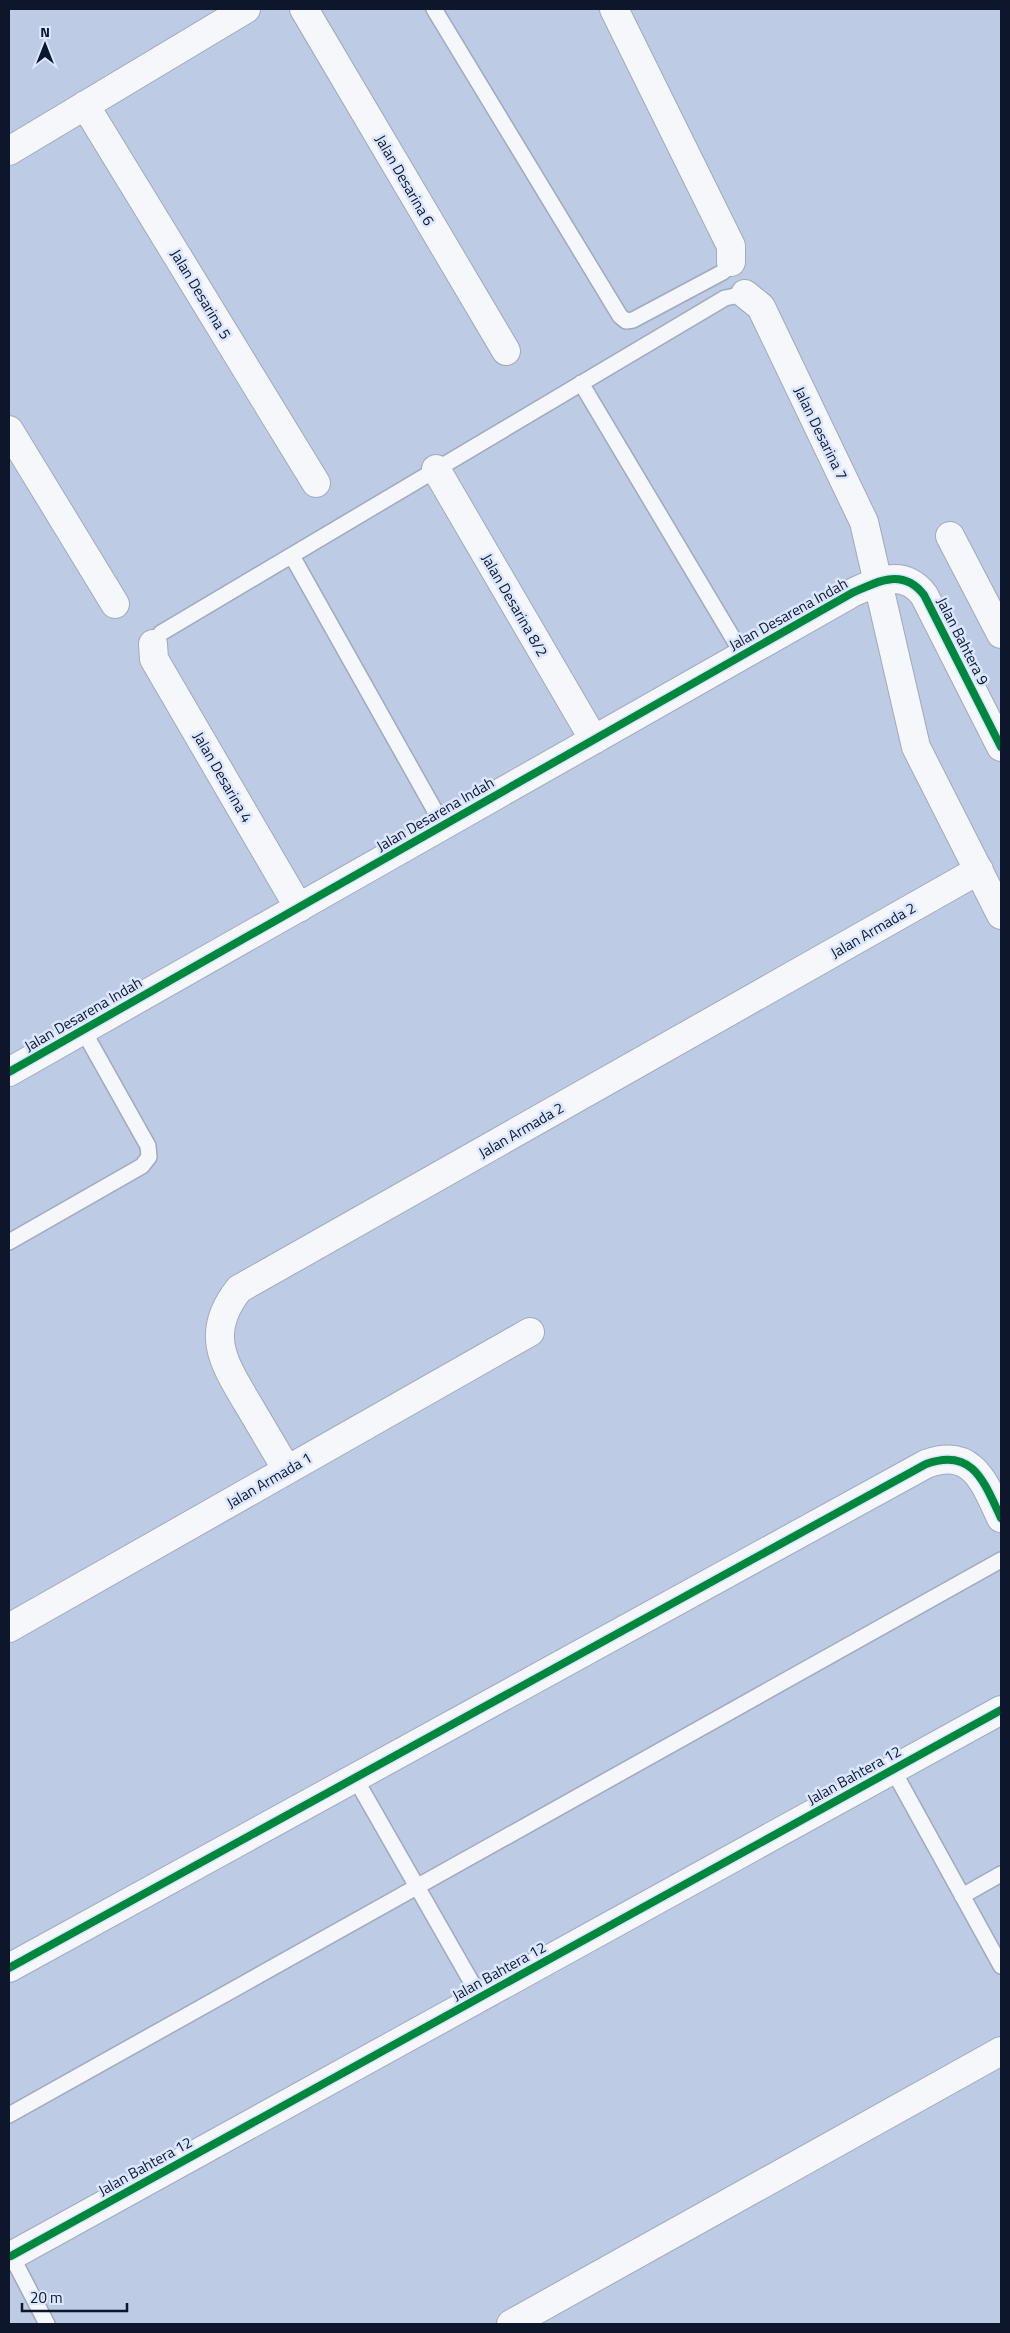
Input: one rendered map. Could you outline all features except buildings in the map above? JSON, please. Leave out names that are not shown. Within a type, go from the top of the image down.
[{"type":"street","points":[[9,151],[246,9]]},
{"type":"street","name":"Jalan Desarina 6","points":[[304,9],[506,351]]},
{"type":"street","points":[[614,9],[732,246],[732,262]]},
{"type":"street","name":"Jalan Desarina 5","points":[[85,105],[316,483]]},
{"type":"street","name":"Jalan Desarina 7","points":[[745,294],[760,307],[864,522],[916,747],[1001,915]]},
{"type":"street","points":[[11,440],[115,604]]},
{"type":"street","name":"Jalan Desarina 8/2","points":[[436,469],[594,740]]},
{"type":"street","points":[[950,536],[1001,634]]},
{"type":"street","name":"Jalan Bahtera 9","points":[[877,582],[905,579],[916,584],[924,595],[1001,748]]},
{"type":"street","name":"Jalan Desarena Indah","points":[[9,1072],[852,593],[877,582]]},
{"type":"street","name":"Jalan Desarina 4","points":[[153,644],[154,659],[299,908]]},
{"type":"street","name":"Jalan Armada 2","points":[[287,1470],[225,1364],[220,1344],[221,1321],[228,1304],[239,1290],[979,870]]},
{"type":"street","name":"Jalan Armada 1","points":[[11,1623],[287,1470],[530,1332]]},
{"type":"street","points":[[9,1968],[926,1464],[942,1459],[959,1460],[974,1468],[983,1480],[1001,1518]]},
{"type":"street","name":"Jalan Bahtera 12","points":[[10,2254],[1001,1710]]},
{"type":"street","points":[[511,2324],[1001,2051]]},
{"type":"lane","points":[[434,9],[620,316],[626,321],[633,320],[723,272],[732,262]]},
{"type":"lane","points":[[153,644],[161,633],[581,383],[725,298],[745,294]]},
{"type":"lane","points":[[581,383],[743,655]]},
{"type":"lane","points":[[292,556],[443,825]]},
{"type":"lane","points":[[9,1242],[142,1166],[148,1157],[148,1146],[83,1030]]},
{"type":"lane","points":[[9,2115],[1001,1560]]},
{"type":"lane","points":[[893,1770],[1001,1966]]},
{"type":"lane","points":[[355,1778],[480,1997]]},
{"type":"lane","points":[[962,1896],[1001,1874]]},
{"type":"lane","points":[[10,2254],[47,2324]]},
{"type":"cycle path","points":[[9,1072],[852,593],[871,584],[890,579],[899,579],[916,587],[924,595],[1001,747]]},
{"type":"cycle path","points":[[9,1968],[926,1464],[942,1460],[955,1460],[966,1464],[975,1471],[982,1481],[1001,1518]]},
{"type":"cycle path","points":[[11,2256],[1001,1710]]}]
